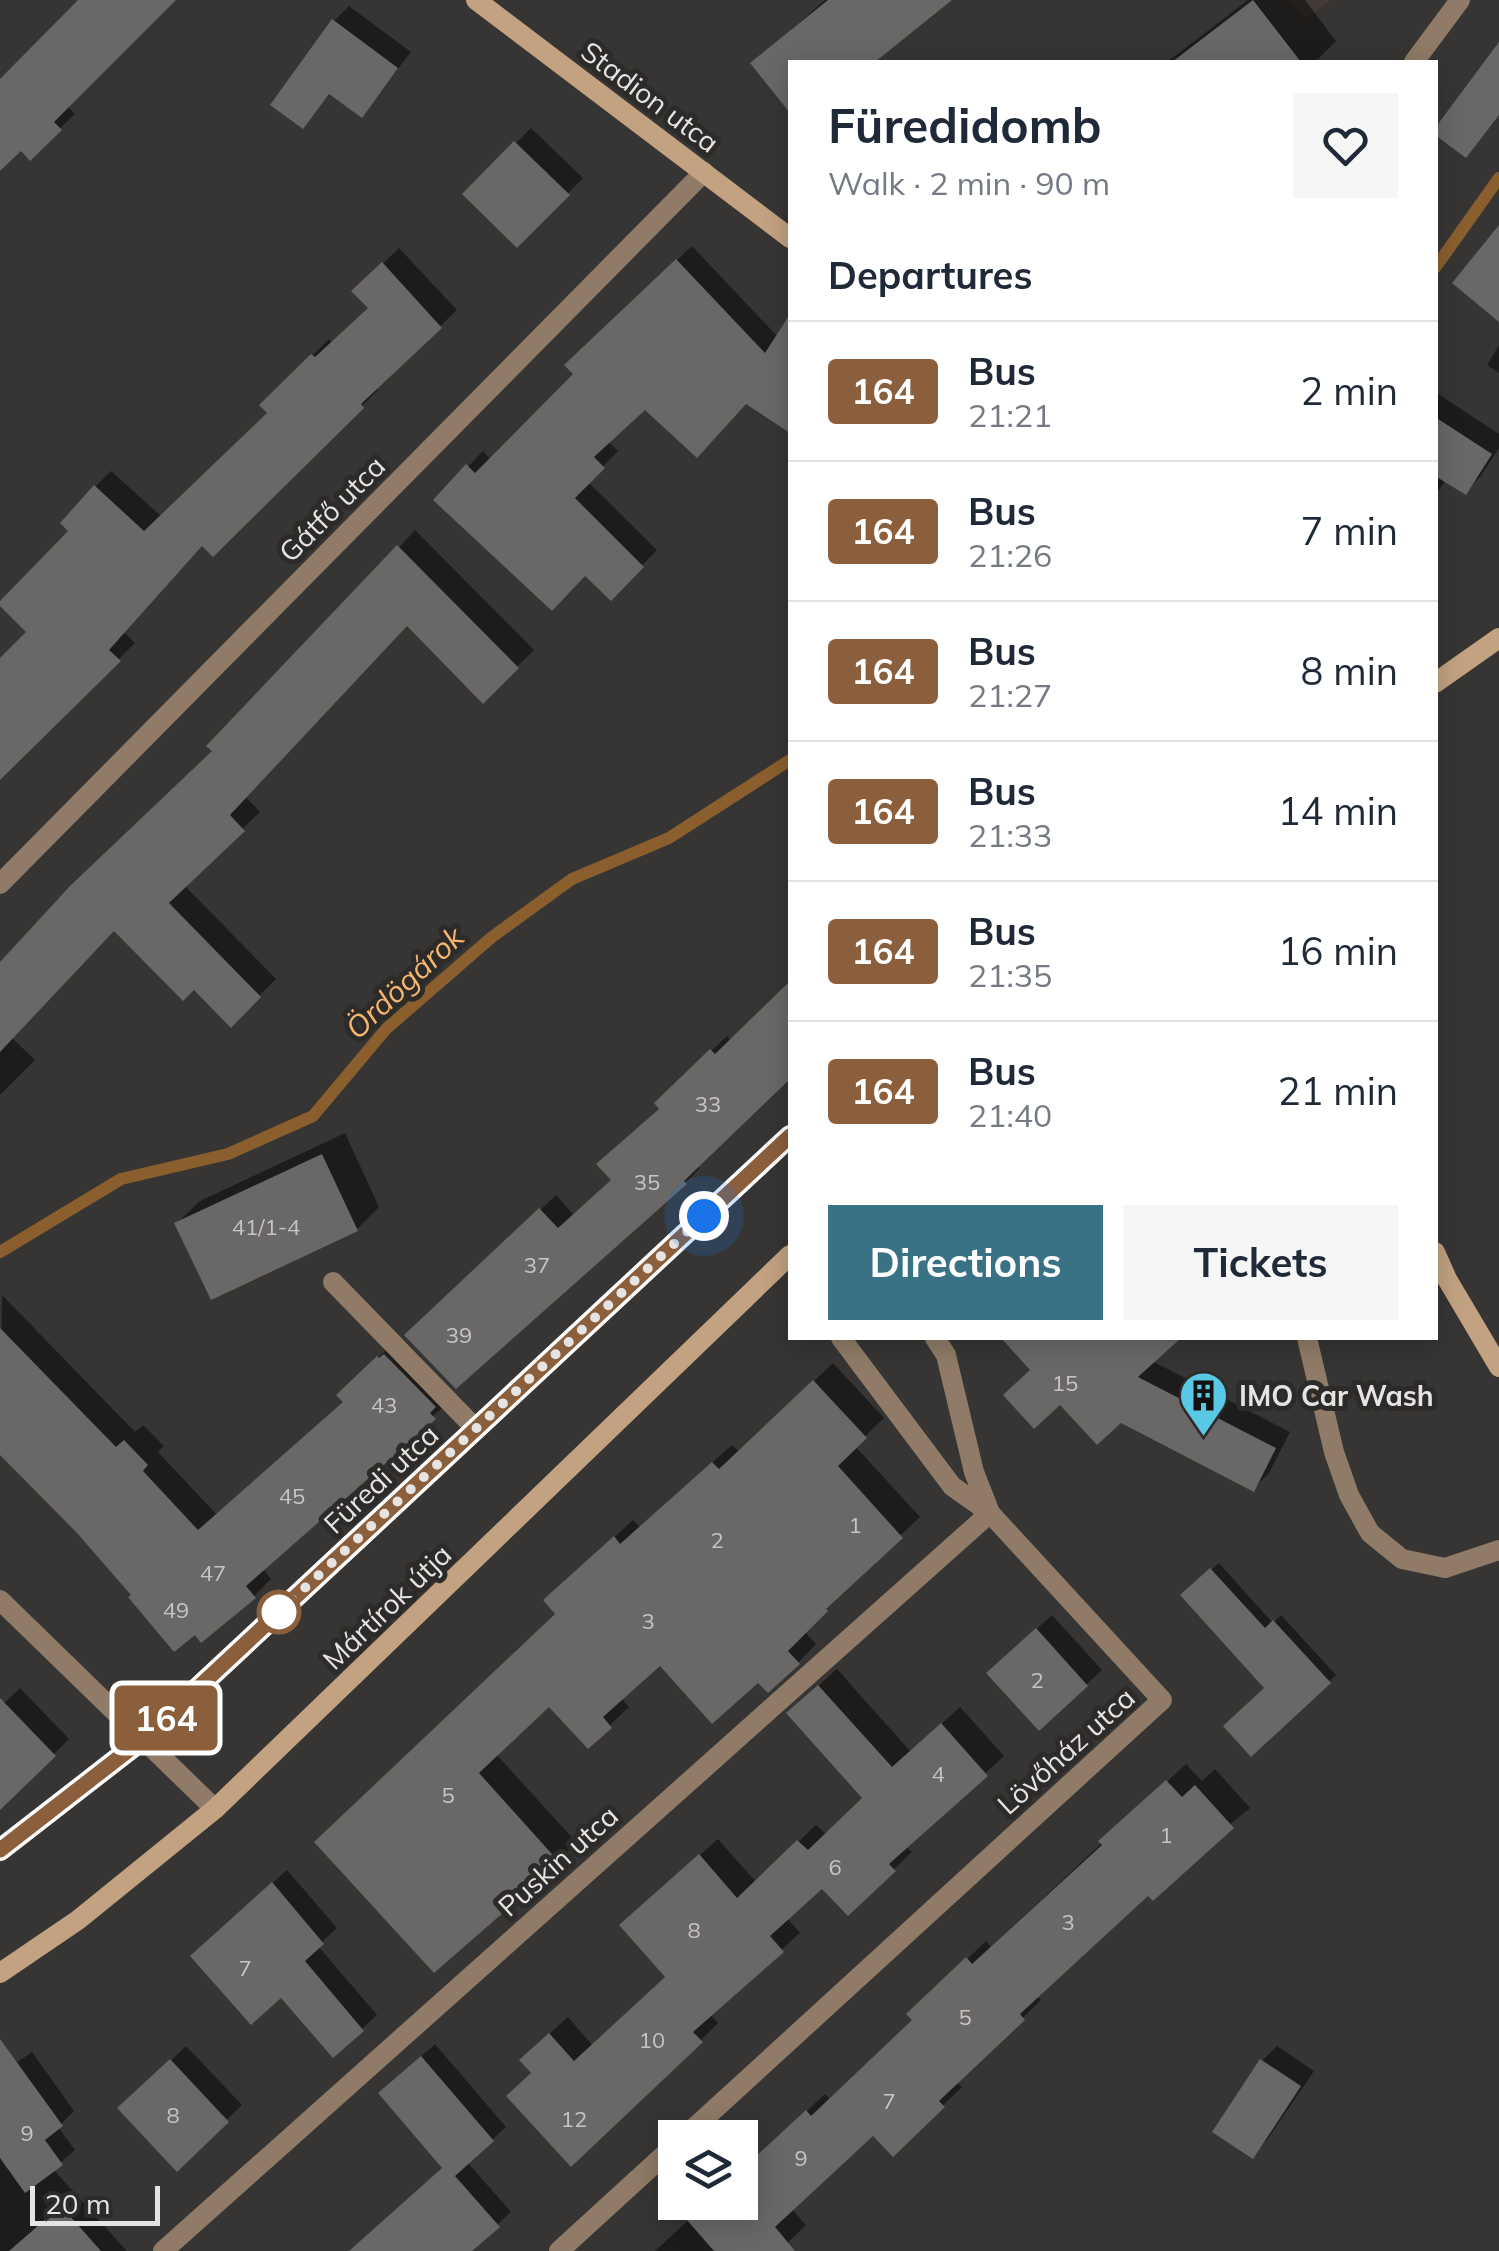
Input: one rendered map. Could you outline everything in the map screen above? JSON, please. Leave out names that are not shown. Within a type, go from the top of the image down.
[{"type":"street","name":"Stadion utca","points":[[476,0],[788,236]]},
{"type":"street","points":[[1415,60],[1460,0]]},
{"type":"street","name":"Gátfő utca","points":[[0,884],[704,172]]},
{"type":"street","points":[[1440,674],[1499,638]]},
{"type":"street","name":"Füredi utca","points":[[0,1850],[143,1739],[788,1138]]},
{"type":"street","name":"Mártírok útja","points":[[0,1973],[78,1920],[215,1810],[788,1257]]},
{"type":"street","points":[[1438,1259],[1499,1367]]},
{"type":"street","points":[[333,1282],[476,1429]]},
{"type":"street","points":[[842,1340],[952,1486],[990,1513]]},
{"type":"street","name":"Lövőház utca","points":[[704,2120],[1162,1700],[990,1513],[974,1472],[946,1356],[936,1340]]},
{"type":"street","points":[[1307,1340],[1334,1452],[1349,1495],[1370,1533],[1402,1559],[1445,1568],[1499,1550]]},
{"type":"street","name":"Puskin utca","points":[[162,2251],[990,1513]]},
{"type":"street","points":[[0,1600],[215,1810]]},
{"type":"street","points":[[559,2251],[658,2161]]},
{"type":"shaded area","points":[[1291,0],[1331,0],[1305,19]]},
{"type":"building","points":[[78,0],[176,0],[54,122],[62,130],[30,161],[21,151],[0,171],[0,79]]},
{"type":"building","points":[[828,0],[952,0],[877,60],[788,60],[788,110],[750,63]]},
{"type":"building","points":[[1253,0],[1299,60],[1175,60]]},
{"type":"building","points":[[332,19],[398,68],[362,118],[329,94],[303,129],[270,105]]},
{"type":"building","points":[[1499,42],[1499,115],[1466,158],[1438,137],[1438,124]]},
{"type":"building","points":[[514,141],[570,195],[517,248],[462,194]]},
{"type":"building","points":[[1499,225],[1499,322],[1452,283]]},
{"type":"building","points":[[676,259],[765,353],[788,317],[788,432],[746,404],[697,458],[645,410],[594,457],[605,468],[575,498],[644,567],[611,601],[585,576],[552,611],[433,500],[466,464],[475,473],[573,374],[564,365]]},
{"type":"building","points":[[382,262],[442,328],[361,404],[364,408],[213,557],[202,546],[109,650],[121,661],[0,780],[0,658],[26,632],[0,606],[0,601],[68,531],[60,523],[94,485],[144,531],[267,413],[259,405],[311,354],[315,357],[368,308],[351,291]]},
{"type":"building","points":[[1438,419],[1492,454],[1466,495],[1438,478]]},
{"type":"building","points":[[397,545],[519,668],[483,704],[407,626],[230,815],[245,831],[169,903],[261,997],[231,1028],[194,990],[183,1001],[114,931],[0,1052],[0,962],[70,886],[212,751],[206,746]]},
{"type":"building","points":[[788,983],[788,1081],[684,1181],[687,1184],[456,1389],[404,1335],[539,1208],[558,1228],[611,1180],[596,1164],[659,1109],[654,1103],[710,1049],[715,1054]]},
{"type":"building","points":[[322,1154],[358,1231],[211,1300],[174,1223]]},
{"type":"building","points":[[0,1328],[116,1447],[124,1440],[148,1465],[143,1471],[198,1530],[343,1402],[336,1395],[377,1356],[384,1354],[436,1407],[430,1413],[436,1419],[246,1586],[256,1598],[201,1643],[195,1635],[174,1652],[77,1533],[0,1455]]},
{"type":"building","points":[[1003,1340],[1179,1340],[1138,1377],[1276,1448],[1254,1492],[1121,1423],[1097,1445],[1060,1405],[1034,1429],[1003,1395],[1030,1370]]},
{"type":"building","points":[[813,1380],[867,1438],[838,1466],[903,1538],[826,1609],[788,1651],[800,1664],[768,1693],[758,1683],[712,1724],[660,1666],[603,1717],[612,1728],[588,1749],[549,1707],[479,1773],[560,1863],[434,1973],[314,1842],[555,1614],[543,1600],[614,1536],[620,1544],[712,1462],[719,1469]]},
{"type":"building","points":[[1210,1568],[1265,1628],[1273,1620],[1331,1683],[1251,1757],[1223,1726],[1264,1688],[1180,1595]]},
{"type":"building","points":[[1036,1628],[1088,1686],[1039,1731],[986,1673]]},
{"type":"building","points":[[818,1685],[892,1767],[941,1723],[988,1776],[889,1864],[896,1871],[848,1916],[822,1889],[770,1936],[784,1952],[693,2032],[703,2042],[571,2167],[506,2096],[531,2073],[519,2060],[549,2033],[574,2061],[665,1977],[619,1925],[699,1854],[737,1898],[797,1840],[808,1850],[862,1798],[786,1713]]},
{"type":"building","points":[[0,1698],[56,1756],[0,1810]]},
{"type":"building","points":[[1166,1780],[1182,1797],[1195,1785],[1234,1828],[1153,1901],[1148,1896],[1020,2014],[1025,2020],[939,2101],[945,2107],[893,2157],[873,2136],[775,2227],[795,2251],[714,2251],[687,2220],[758,2220],[758,2154],[806,2110],[811,2116],[912,2020],[906,2014],[966,1957],[972,1964],[1102,1845],[1098,1841]]},
{"type":"building","points":[[272,1882],[324,1944],[305,1961],[364,2031],[333,2058],[281,1998],[251,2025],[190,1956]]},
{"type":"building","points":[[0,2039],[63,2126],[45,2140],[63,2165],[25,2193],[0,2158]]},
{"type":"building","points":[[421,2056],[494,2141],[455,2176],[500,2227],[472,2251],[349,2251],[442,2168],[378,2093]]},
{"type":"building","points":[[170,2059],[229,2122],[177,2172],[117,2108]]},
{"type":"building","points":[[1260,2059],[1301,2086],[1253,2159],[1212,2132]]},
{"type":"building","points":[[61,2206],[101,2251],[9,2251]]},
{"type":"waterway","name":"Ördögárok","points":[[1438,264],[1499,178]]},
{"type":"waterway","name":"Ördögárok","points":[[0,1252],[121,1179],[228,1154],[313,1116],[386,1029],[492,937],[572,879],[669,838],[788,761]]},
{"type":"bus line","name":"164","points":[[0,1850],[143,1739],[788,1138]]},
{"type":"place","name":"IMO Car Wash","points":[[1204,1438]]},
{"type":"route","points":[[279,1612],[704,1216]]}]
